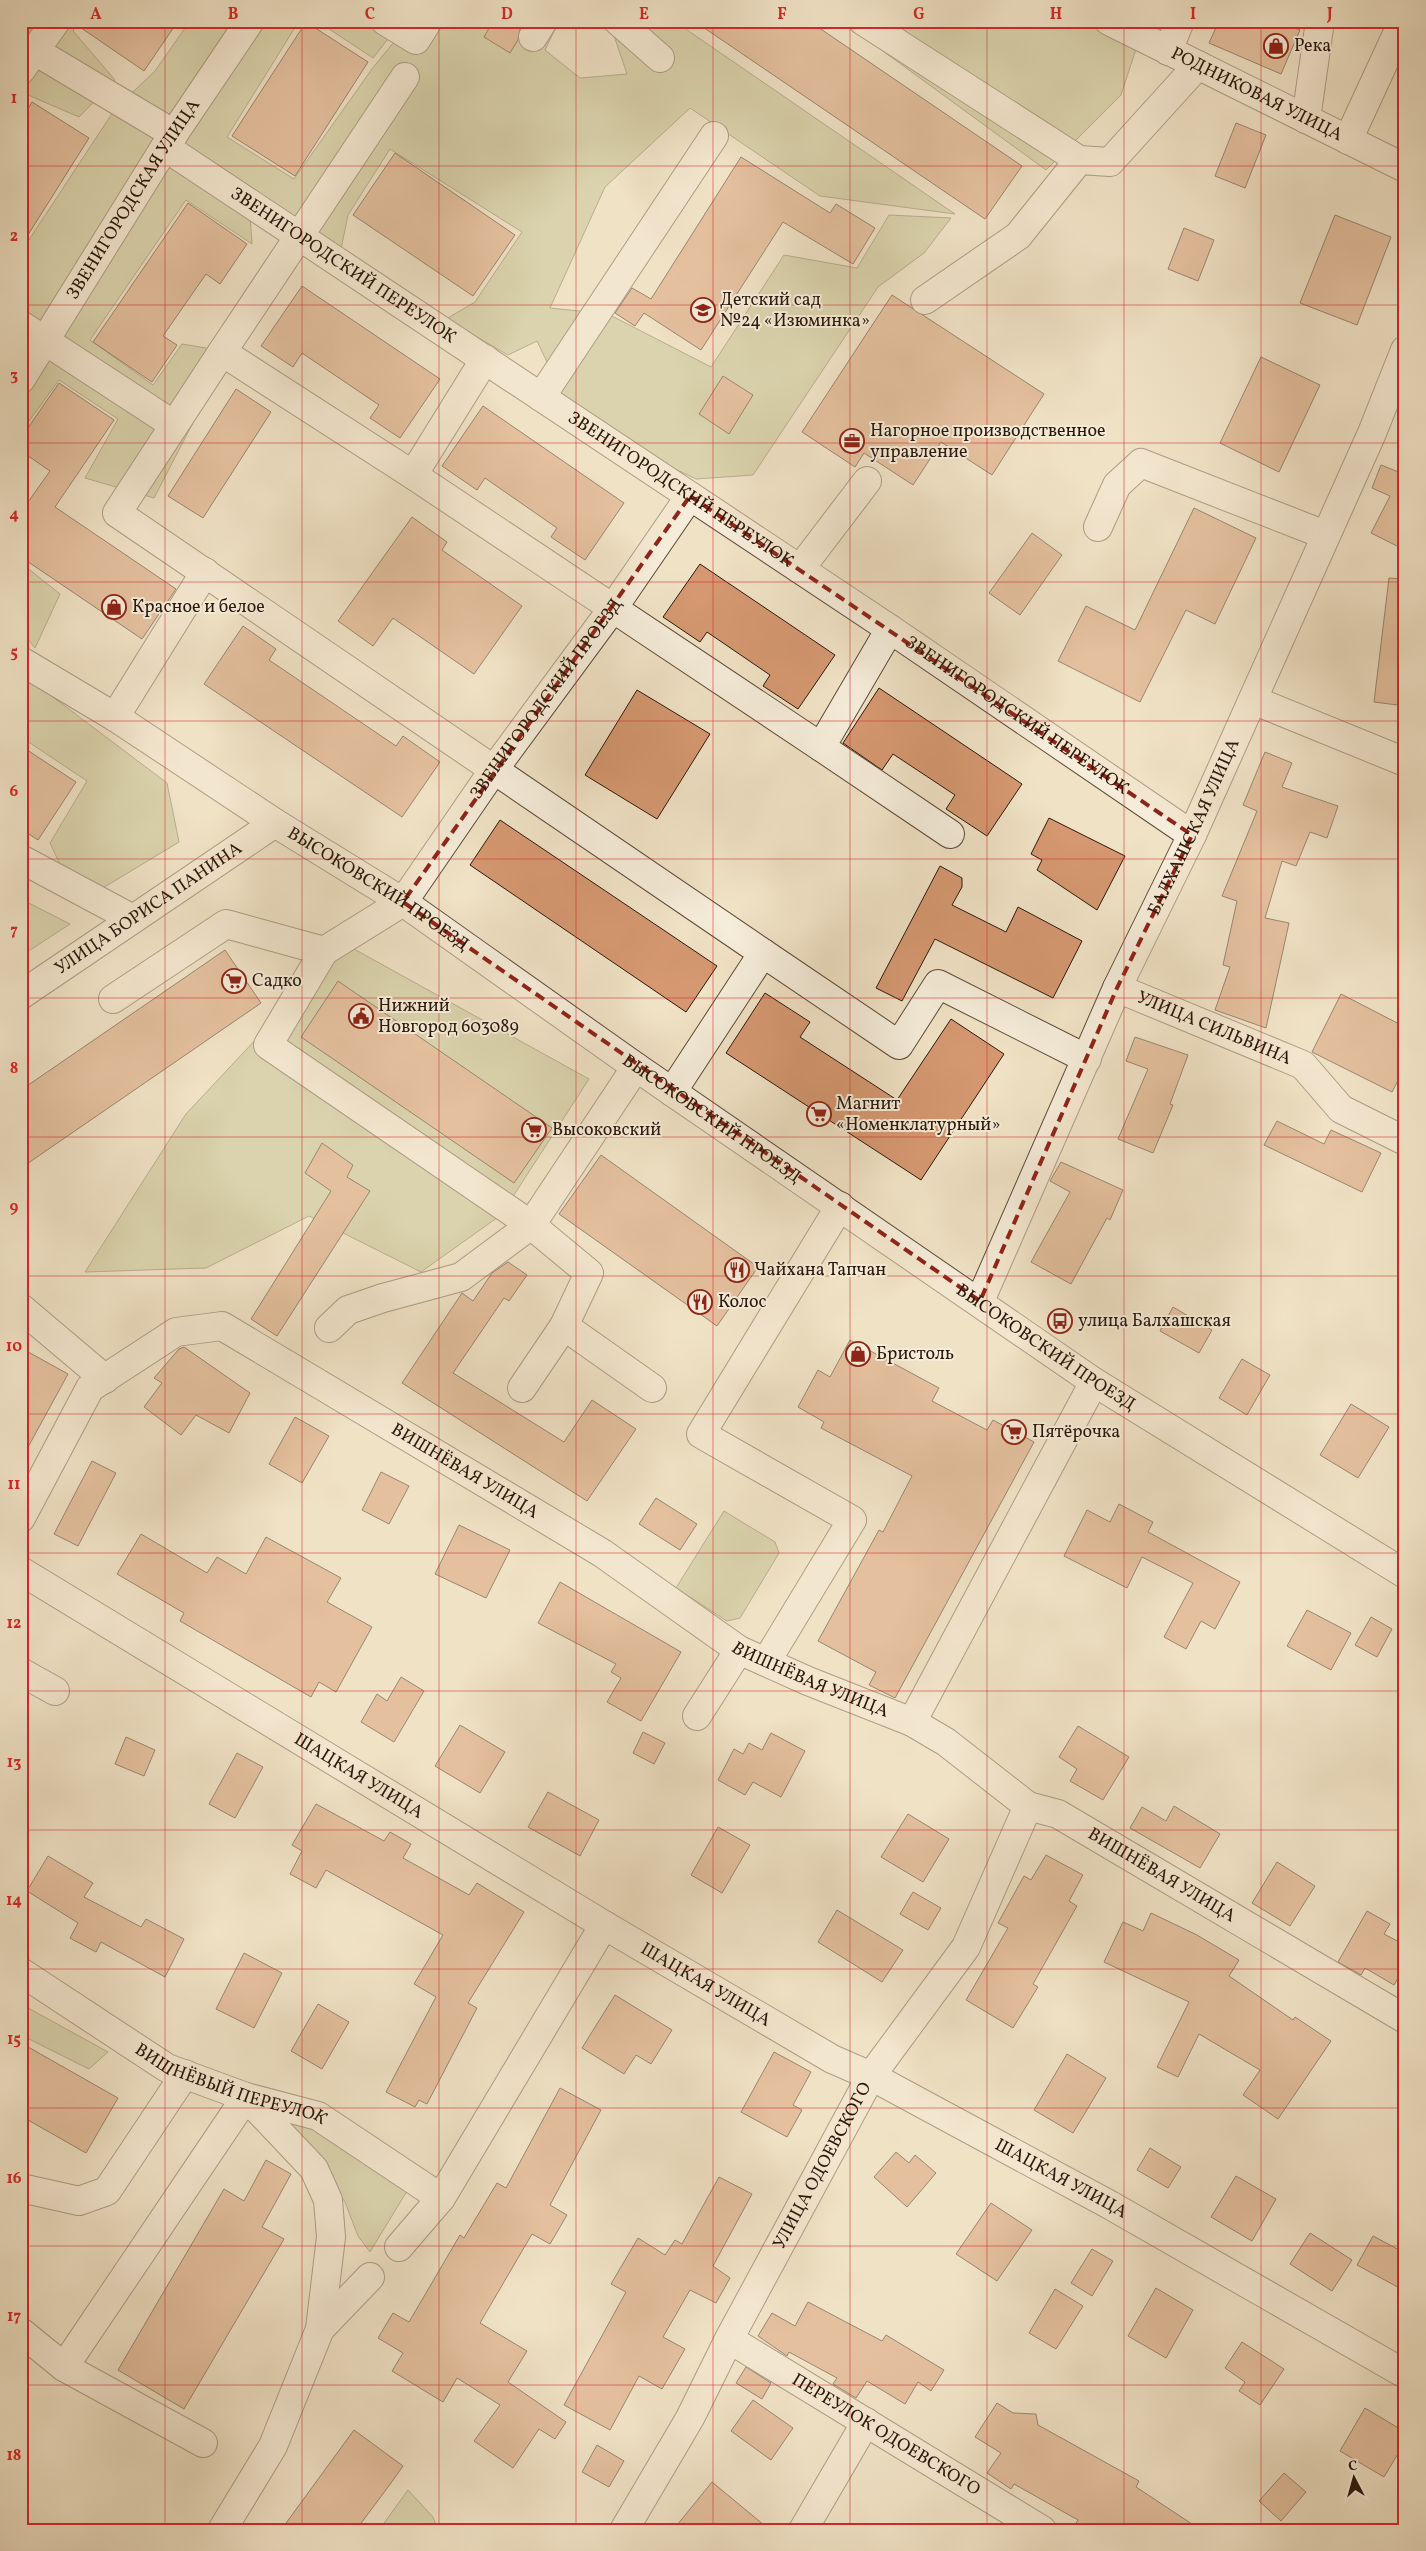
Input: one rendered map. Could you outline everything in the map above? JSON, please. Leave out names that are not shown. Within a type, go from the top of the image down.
[{"type":"street","points":[[28,61],[56,21]]},
{"type":"street","name":"ЗВЕНИГОРОДСКАЯ УЛИЦА","points":[[21,379],[170,140],[250,21]]},
{"type":"street","points":[[385,21],[416,40],[428,21]]},
{"type":"street","points":[[618,21],[660,58]]},
{"type":"street","points":[[863,21],[1079,160],[1110,162],[1198,66]]},
{"type":"street","name":"РОДНИКОВАЯ УЛИЦА","points":[[1109,21],[1405,168]]},
{"type":"street","points":[[1168,51],[1180,21]]},
{"type":"street","points":[[1306,119],[1320,21]]},
{"type":"street","points":[[1348,140],[1403,21]]},
{"type":"street","name":"ЗВЕНИГОРОДСКИЙ ПЕРЕУЛОК","points":[[28,61],[170,140],[300,236],[890,629],[1192,835]]},
{"type":"street","points":[[405,78],[117,513],[495,768],[899,1046],[938,984],[1087,1059]]},
{"type":"street","points":[[541,398],[714,136]]},
{"type":"street","points":[[925,300],[1018,236],[1079,160]]},
{"type":"street","points":[[21,325],[174,425]]},
{"type":"street","name":"БАЛХАШСКАЯ УЛИЦА","points":[[980,1302],[1117,988],[1192,835],[1324,535],[1372,433],[1405,350]]},
{"type":"street","points":[[222,352],[413,475],[950,834]]},
{"type":"street","points":[[413,475],[485,359]]},
{"type":"street","points":[[1098,528],[1117,485],[1141,462],[1324,535]]},
{"type":"street","points":[[800,569],[867,481]]},
{"type":"street","name":"ЗВЕНИГОРОДСКИЙ ПРОЕЗД","points":[[403,902],[495,768],[613,608],[690,496]]},
{"type":"street","points":[[114,717],[205,572]]},
{"type":"street","points":[[821,747],[890,629]]},
{"type":"street","name":"ВЫСОКОВСКИЙ ПРОЕЗД","points":[[21,661],[114,717],[275,823],[403,902],[636,1067],[1094,1382],[1405,1574]]},
{"type":"street","points":[[1252,700],[1405,762]]},
{"type":"street","name":"УЛИЦА БОРИСА ПАНИНА","points":[[21,995],[275,823]]},
{"type":"street","points":[[21,859],[133,919]]},
{"type":"street","points":[[403,902],[324,951],[268,1045],[531,1225],[589,1273],[564,1326],[522,1388]]},
{"type":"street","points":[[113,999],[226,924],[324,951]]},
{"type":"street","points":[[672,1092],[763,953]]},
{"type":"street","name":"УЛИЦА СИЛЬВИНА","points":[[1117,988],[1303,1066],[1342,1109],[1405,1141]]},
{"type":"street","points":[[329,1328],[348,1310],[383,1298],[461,1278],[531,1225],[636,1067]]},
{"type":"street","points":[[766,1662],[852,1520],[701,1434],[840,1206]]},
{"type":"street","points":[[21,1308],[105,1379],[90,1388],[21,1518]]},
{"type":"street","name":"ВИШНЁВАЯ УЛИЦА","points":[[105,1379],[176,1332],[222,1326],[602,1553],[739,1650],[912,1722],[946,1742],[1028,1806],[1058,1814],[1405,2019]]},
{"type":"street","points":[[564,1326],[652,1388]]},
{"type":"street","points":[[912,1722],[1094,1382]]},
{"type":"street","name":"ШАЦКАЯ УЛИЦА","points":[[21,1571],[604,1925],[832,2059],[871,2076],[1110,2205],[1405,2374]]},
{"type":"street","points":[[697,1716],[739,1650]]},
{"type":"street","points":[[21,1672],[56,1690]]},
{"type":"street","name":"УЛИЦА ОДОЕВСКОГО","points":[[624,2530],[690,2418],[729,2339],[871,2076],[966,1947],[1028,1806]]},
{"type":"street","points":[[399,2247],[441,2198],[604,1925]]},
{"type":"street","name":"ВИШНЁВЫЙ ПЕРЕУЛОК","points":[[21,1972],[167,2068],[246,2097],[318,2116],[441,2198]]},
{"type":"street","points":[[21,2188],[80,2200],[107,2191],[185,2074]]},
{"type":"street","points":[[64,2367],[246,2097],[314,2169],[328,2200],[331,2237],[320,2329],[273,2446],[222,2530]]},
{"type":"street","points":[[320,2329],[370,2277]]},
{"type":"street","points":[[21,2332],[64,2367],[203,2443]]},
{"type":"street","name":"ПЕРЕУЛОК ОДОЕВСКОГО","points":[[729,2339],[1042,2530]]},
{"type":"street","points":[[803,2530],[866,2422]]},
{"type":"highlighted area","points":[[690,496],[1192,835],[1117,988],[980,1301],[403,902]]},
{"type":"green space","points":[[21,21],[79,21],[73,31],[115,80],[79,117],[28,95],[21,105]]},
{"type":"green space","points":[[190,21],[299,21],[227,137],[294,179],[372,69],[411,21],[559,21],[545,50],[580,78],[627,74],[609,21],[674,21],[955,214],[820,196],[690,108],[605,187],[550,308],[608,314],[711,367],[784,255],[857,268],[889,215],[951,218],[924,253],[878,287],[753,475],[696,479],[634,449],[566,402],[537,341],[508,355],[446,319],[475,302],[522,232],[390,149],[348,215],[341,249],[248,187],[252,244],[186,200],[90,340],[153,385],[182,344],[206,348],[211,388],[154,498],[85,478],[118,419],[59,380],[21,432],[21,252],[115,109],[155,71]]},
{"type":"green space","points":[[317,21],[402,21],[373,58]]},
{"type":"green space","points":[[838,21],[1093,21],[1138,43],[1121,95],[1046,170],[876,46]]},
{"type":"green space","points":[[21,563],[60,594],[35,648],[21,631]]},
{"type":"green space","points":[[21,673],[167,783],[179,842],[78,903],[50,843],[87,781],[21,737]]},
{"type":"green space","points":[[21,899],[70,924],[21,956]]},
{"type":"green space","points":[[345,944],[589,1079],[501,1215],[421,1272],[309,1216],[206,1268],[85,1272],[186,1114]]},
{"type":"green space","points":[[724,1511],[775,1542],[779,1553],[740,1618],[727,1621],[676,1588]]},
{"type":"green space","points":[[21,2004],[108,2052],[89,2069],[21,2035]]},
{"type":"green space","points":[[321,2117],[418,2173],[370,2252],[358,2236],[345,2202],[319,2164],[275,2124]]},
{"type":"green space","points":[[408,2490],[433,2517],[438,2530],[379,2530]]},
{"type":"building","points":[[71,21],[178,21],[144,71]]},
{"type":"building","points":[[493,21],[524,21],[518,40],[510,53],[484,37]]},
{"type":"building","points":[[694,21],[809,21],[1022,166],[985,219]]},
{"type":"building","points":[[1219,21],[1277,21],[1300,30],[1281,74],[1209,43]]},
{"type":"building","points":[[306,22],[368,62],[295,176],[232,136]]},
{"type":"building","points":[[32,102],[89,138],[21,246],[21,120]]},
{"type":"building","points":[[1236,123],[1266,135],[1245,188],[1215,176]]},
{"type":"building","points":[[395,153],[515,235],[473,296],[353,215]]},
{"type":"building","points":[[741,157],[830,213],[836,204],[875,228],[853,264],[783,222],[701,350],[644,313],[635,326],[615,313],[632,288],[651,299]]},
{"type":"building","points":[[188,203],[247,244],[220,284],[206,274],[163,336],[177,345],[152,382],[93,342]]},
{"type":"building","points":[[1335,215],[1391,237],[1357,325],[1300,303]]},
{"type":"building","points":[[1184,228],[1214,240],[1198,281],[1168,269]]},
{"type":"building","points":[[302,286],[440,379],[400,438],[370,418],[379,405],[302,353],[293,367],[261,346]]},
{"type":"building","points":[[892,295],[1044,394],[992,475],[941,442],[913,485],[864,453],[855,467],[802,432]]},
{"type":"building","points":[[1261,357],[1320,385],[1279,472],[1220,443]]},
{"type":"building","points":[[723,376],[753,395],[729,434],[699,414]]},
{"type":"building","points":[[59,383],[114,420],[55,507],[176,589],[142,639],[21,557],[21,512],[50,471],[21,451],[21,438]]},
{"type":"building","points":[[236,389],[271,412],[203,518],[168,496]]},
{"type":"building","points":[[483,406],[624,503],[585,560],[551,537],[557,528],[485,478],[477,490],[442,466]]},
{"type":"building","points":[[1381,465],[1401,473],[1405,465],[1405,550],[1371,533],[1390,496],[1372,488]]},
{"type":"building","points":[[1194,508],[1256,538],[1215,624],[1186,610],[1140,702],[1058,661],[1086,606],[1135,630]]},
{"type":"building","points":[[412,517],[447,542],[442,550],[522,606],[474,674],[393,618],[373,646],[338,621]]},
{"type":"building","points":[[1032,533],[1062,555],[1020,615],[989,593]]},
{"type":"building","points":[[700,564],[835,655],[798,709],[763,686],[770,675],[707,632],[700,642],[663,617]]},
{"type":"building","points":[[1389,578],[1405,579],[1405,706],[1374,702]]},
{"type":"building","points":[[243,626],[276,649],[269,660],[396,746],[403,736],[440,762],[402,817],[204,684]]},
{"type":"building","points":[[879,688],[1022,784],[987,836],[946,809],[955,795],[893,754],[882,770],[843,743]]},
{"type":"building","points":[[637,690],[710,734],[657,819],[585,775]]},
{"type":"building","points":[[21,746],[76,782],[38,840],[21,829]]},
{"type":"building","points":[[1265,752],[1292,763],[1282,787],[1338,806],[1327,838],[1310,832],[1296,866],[1282,861],[1265,918],[1289,923],[1266,1028],[1215,1010],[1230,967],[1223,965],[1237,901],[1222,896],[1257,811],[1243,805]]},
{"type":"building","points":[[1049,818],[1125,856],[1097,910],[1037,870],[1042,860],[1031,854]]},
{"type":"building","points":[[500,820],[717,966],[686,1012],[470,865]]},
{"type":"building","points":[[940,866],[962,878],[962,887],[952,905],[1006,932],[1018,907],[1082,941],[1053,998],[935,939],[902,1001],[876,988]]},
{"type":"building","points":[[225,950],[261,1003],[21,1168],[21,1090]]},
{"type":"building","points":[[338,981],[552,1128],[514,1183],[301,1037]]},
{"type":"building","points":[[765,993],[810,1022],[800,1037],[897,1100],[951,1019],[1004,1054],[921,1180],[726,1053]]},
{"type":"building","points":[[1341,994],[1405,1027],[1405,1067],[1392,1092],[1312,1052]]},
{"type":"building","points":[[1135,1037],[1188,1055],[1170,1104],[1173,1105],[1153,1153],[1118,1139],[1148,1069],[1126,1061]]},
{"type":"building","points":[[1277,1121],[1324,1144],[1331,1130],[1381,1153],[1362,1192],[1264,1145]]},
{"type":"building","points":[[322,1143],[353,1165],[347,1177],[370,1191],[277,1336],[251,1319],[331,1191],[305,1173]]},
{"type":"building","points":[[601,1155],[758,1267],[717,1326],[559,1214]]},
{"type":"building","points":[[1061,1162],[1123,1190],[1110,1220],[1107,1218],[1071,1284],[1031,1262],[1070,1192],[1050,1181]]},
{"type":"building","points":[[508,1262],[527,1275],[509,1301],[504,1298],[453,1373],[564,1442],[592,1400],[636,1429],[587,1501],[402,1383],[462,1293],[473,1301],[492,1273]]},
{"type":"building","points":[[1173,1307],[1212,1330],[1199,1353],[1160,1331]]},
{"type":"building","points":[[850,1340],[939,1388],[932,1401],[987,1430],[993,1420],[1034,1442],[895,1698],[869,1685],[876,1672],[818,1641],[879,1530],[883,1532],[912,1476],[821,1428],[824,1422],[798,1407],[818,1370],[830,1377]]},
{"type":"building","points":[[184,1347],[250,1393],[229,1433],[196,1415],[181,1435],[144,1407],[162,1383],[154,1378],[179,1349]]},
{"type":"building","points":[[21,1348],[68,1374],[21,1460]]},
{"type":"building","points":[[1242,1359],[1270,1375],[1247,1415],[1219,1398]]},
{"type":"building","points":[[1351,1404],[1389,1427],[1358,1478],[1320,1455]]},
{"type":"building","points":[[295,1417],[329,1436],[302,1483],[269,1464]]},
{"type":"building","points":[[92,1461],[116,1473],[78,1546],[54,1534]]},
{"type":"building","points":[[381,1472],[409,1486],[389,1524],[362,1510]]},
{"type":"building","points":[[656,1498],[697,1524],[680,1550],[639,1524]]},
{"type":"building","points":[[1119,1504],[1153,1522],[1148,1532],[1240,1582],[1215,1629],[1201,1621],[1186,1649],[1164,1637],[1193,1583],[1142,1557],[1127,1588],[1064,1556],[1087,1510],[1110,1522]]},
{"type":"building","points":[[459,1525],[510,1550],[486,1598],[435,1574]]},
{"type":"building","points":[[141,1534],[207,1573],[217,1557],[246,1574],[266,1537],[341,1578],[327,1602],[372,1627],[336,1692],[319,1682],[311,1697],[180,1621],[184,1613],[117,1574]]},
{"type":"building","points":[[560,1582],[681,1652],[641,1721],[607,1702],[621,1678],[611,1672],[616,1664],[538,1623]]},
{"type":"building","points":[[1307,1610],[1351,1633],[1331,1670],[1287,1646]]},
{"type":"building","points":[[1371,1617],[1392,1629],[1377,1657],[1355,1645]]},
{"type":"building","points":[[401,1677],[424,1691],[394,1742],[361,1722],[377,1694],[387,1701]]},
{"type":"building","points":[[460,1725],[505,1752],[480,1793],[435,1766]]},
{"type":"building","points":[[1078,1726],[1129,1757],[1103,1800],[1070,1781],[1077,1769],[1059,1757]]},
{"type":"building","points":[[643,1732],[665,1743],[654,1764],[633,1753]]},
{"type":"building","points":[[771,1733],[805,1751],[781,1797],[753,1782],[745,1795],[718,1780],[734,1749],[743,1754],[749,1743],[762,1750]]},
{"type":"building","points":[[126,1737],[155,1750],[144,1776],[115,1764]]},
{"type":"building","points":[[237,1753],[263,1767],[235,1818],[209,1804]]},
{"type":"building","points":[[548,1792],[599,1820],[580,1856],[528,1827]]},
{"type":"building","points":[[316,1804],[384,1841],[390,1832],[411,1844],[403,1858],[469,1895],[477,1883],[524,1912],[468,2003],[477,2008],[427,2104],[419,2100],[415,2107],[386,2092],[436,1997],[414,1984],[443,1935],[326,1870],[316,1888],[290,1874],[302,1851],[292,1845]]},
{"type":"building","points":[[1174,1806],[1220,1834],[1200,1868],[1130,1828],[1142,1807],[1166,1821]]},
{"type":"building","points":[[908,1814],[949,1839],[923,1882],[881,1857]]},
{"type":"building","points":[[718,1827],[750,1845],[722,1893],[691,1875]]},
{"type":"building","points":[[1046,1855],[1083,1875],[1069,1901],[1077,1906],[1033,1984],[1038,1987],[1013,2028],[966,2000],[1008,1928],[998,1923],[1024,1876],[1031,1880]]},
{"type":"building","points":[[48,1856],[93,1883],[84,1897],[141,1927],[146,1919],[184,1939],[165,1977],[101,1942],[96,1952],[70,1938],[78,1923],[27,1891]]},
{"type":"building","points":[[1277,1862],[1315,1886],[1290,1926],[1252,1903]]},
{"type":"building","points":[[913,1892],[941,1908],[928,1930],[900,1914]]},
{"type":"building","points":[[837,1910],[903,1950],[882,1982],[818,1942]]},
{"type":"building","points":[[1367,1911],[1390,1924],[1384,1934],[1405,1945],[1405,1966],[1394,1985],[1365,1968],[1361,1975],[1338,1962]]},
{"type":"building","points":[[1151,1913],[1197,1935],[1239,1960],[1229,1976],[1293,2020],[1295,2017],[1331,2041],[1278,2119],[1243,2095],[1260,2070],[1199,2034],[1178,2077],[1157,2067],[1189,2002],[1104,1962],[1123,1922],[1143,1931]]},
{"type":"building","points":[[244,1953],[282,1973],[254,2028],[216,2009]]},
{"type":"building","points":[[615,1995],[672,2030],[651,2064],[636,2055],[624,2074],[582,2048]]},
{"type":"building","points":[[318,2004],[349,2022],[322,2069],[291,2051]]},
{"type":"building","points":[[21,2043],[118,2098],[86,2153],[21,2116]]},
{"type":"building","points":[[774,2052],[811,2072],[793,2105],[802,2110],[787,2137],[741,2112]]},
{"type":"building","points":[[1067,2054],[1106,2078],[1073,2133],[1034,2110]]},
{"type":"building","points":[[560,2088],[601,2110],[550,2205],[567,2215],[550,2244],[532,2234],[480,2323],[527,2351],[508,2382],[566,2422],[555,2439],[539,2429],[513,2468],[474,2441],[500,2405],[457,2378],[443,2402],[392,2371],[403,2353],[378,2338],[393,2313],[409,2322],[460,2235],[464,2238],[497,2183],[506,2188]]},
{"type":"building","points":[[1150,2148],[1181,2167],[1168,2188],[1137,2170]]},
{"type":"building","points":[[896,2152],[909,2163],[915,2155],[936,2173],[907,2207],[874,2177]]},
{"type":"building","points":[[266,2160],[291,2174],[262,2227],[284,2239],[184,2409],[118,2370],[224,2189],[244,2201]]},
{"type":"building","points":[[1236,2176],[1276,2199],[1252,2241],[1211,2217]]},
{"type":"building","points":[[719,2177],[752,2194],[713,2266],[730,2278],[716,2303],[690,2290],[663,2337],[685,2349],[662,2389],[639,2376],[610,2430],[564,2405],[626,2292],[611,2284],[638,2238],[665,2255],[675,2240],[682,2244]]},
{"type":"building","points":[[991,2203],[1032,2230],[997,2281],[956,2254]]},
{"type":"building","points":[[1310,2233],[1352,2260],[1332,2291],[1290,2264]]},
{"type":"building","points":[[1373,2236],[1405,2253],[1405,2291],[1357,2265]]},
{"type":"building","points":[[1092,2249],[1113,2261],[1092,2296],[1071,2283]]},
{"type":"building","points":[[1156,2288],[1193,2310],[1166,2358],[1128,2336]]},
{"type":"building","points":[[1055,2289],[1083,2306],[1056,2349],[1029,2333]]},
{"type":"building","points":[[808,2302],[882,2341],[886,2335],[944,2370],[931,2391],[918,2382],[905,2404],[867,2381],[856,2398],[833,2384],[837,2378],[789,2352],[787,2356],[758,2336],[772,2313],[795,2326]]},
{"type":"building","points":[[1242,2342],[1284,2369],[1260,2405],[1239,2391],[1245,2382],[1225,2368]]},
{"type":"building","points":[[746,2367],[771,2383],[762,2399],[736,2383]]},
{"type":"building","points":[[753,2400],[793,2428],[771,2460],[731,2431]]},
{"type":"building","points":[[997,2403],[1013,2413],[1036,2414],[1038,2425],[1139,2481],[1136,2487],[1201,2530],[1072,2530],[1078,2520],[1014,2484],[1011,2489],[987,2473],[1001,2453],[975,2437]]},
{"type":"building","points":[[1365,2408],[1405,2432],[1405,2442],[1384,2477],[1340,2451]]},
{"type":"building","points":[[354,2430],[403,2466],[391,2483],[356,2530],[281,2530]]},
{"type":"building","points":[[597,2445],[624,2461],[609,2487],[582,2472]]},
{"type":"building","points":[[1284,2473],[1306,2492],[1281,2521],[1259,2501]]},
{"type":"building","points":[[712,2482],[770,2530],[673,2530]]},
{"type":"place","name":"Река","points":[[1276,46]]},
{"type":"place","name":"Детский сад №24 «Изюминка»","points":[[703,310]]},
{"type":"place","name":"Нагорное производственное управление","points":[[852,441]]},
{"type":"place","name":"Красное и белое","points":[[114,607]]},
{"type":"place","name":"Садко","points":[[234,981]]},
{"type":"place","name":"Нижний Новгород 603089","points":[[361,1016]]},
{"type":"place","name":"Магнит «Номенклатурный»","points":[[819,1114]]},
{"type":"place","name":"Высоковский","points":[[534,1130]]},
{"type":"place","name":"Чайхана Тапчан","points":[[737,1270]]},
{"type":"place","name":"Колос","points":[[700,1302]]},
{"type":"place","name":"улица Балхашская","points":[[1060,1321]]},
{"type":"place","name":"Бристоль","points":[[858,1354]]},
{"type":"place","name":"Пятёрочка","points":[[1014,1432]]}]
